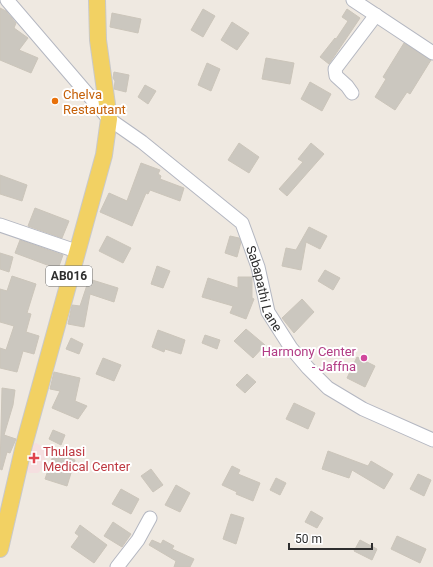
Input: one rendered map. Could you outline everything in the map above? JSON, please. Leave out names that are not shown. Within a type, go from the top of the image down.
[{"type":"main road","name":"AB016","points":[[0,549],[3,524],[76,250],[104,155],[109,119],[98,40],[97,0]]},
{"type":"street","name":"Sabapathi Lane","points":[[7,0],[109,119],[142,142],[242,223],[258,267],[268,312],[291,348],[328,388],[363,409],[433,440]]},
{"type":"street","points":[[353,0],[433,53]]},
{"type":"street","points":[[352,93],[336,76],[335,69],[376,15]]},
{"type":"street","points":[[0,225],[76,250]]},
{"type":"street","points":[[122,566],[150,518]]},
{"type":"shaded area","name":"Thulasi Medical Center","points":[[36,443],[45,448],[45,466],[38,473],[30,473],[19,469],[30,444]]},
{"type":"building","points":[[0,8],[6,11],[16,23],[14,28],[28,38],[19,50],[38,58],[31,73],[0,60]]},
{"type":"building","points":[[203,9],[215,16],[203,37],[191,30]]},
{"type":"building","points":[[347,9],[360,18],[329,64],[320,57],[335,38],[336,39],[348,21],[342,17]]},
{"type":"building","points":[[112,13],[141,19],[138,33],[110,27]]},
{"type":"building","points":[[232,22],[249,33],[237,50],[221,40]]},
{"type":"building","points":[[404,43],[431,60],[410,94],[407,92],[395,110],[375,97],[386,79],[383,77]]},
{"type":"building","points":[[266,58],[294,63],[290,84],[262,79]]},
{"type":"building","points":[[207,63],[220,69],[211,91],[198,85]]},
{"type":"building","points":[[114,72],[129,75],[126,92],[114,89]]},
{"type":"building","points":[[310,82],[331,94],[322,111],[301,99]]},
{"type":"building","points":[[145,85],[156,91],[148,104],[138,97]]},
{"type":"building","points":[[239,143],[259,157],[249,173],[228,160]]},
{"type":"building","points":[[311,143],[324,154],[287,196],[279,189],[303,162],[298,159]]},
{"type":"building","points":[[141,163],[160,170],[158,174],[161,176],[160,179],[184,188],[180,201],[150,190],[148,194],[146,193],[132,226],[100,212],[109,193],[127,201]]},
{"type":"building","points":[[0,175],[27,185],[22,201],[0,194]]},
{"type":"building","points":[[35,208],[69,221],[62,238],[28,226]]},
{"type":"building","points":[[309,227],[327,236],[320,249],[306,242],[301,270],[282,266],[286,248],[296,250]]},
{"type":"building","points":[[107,236],[131,248],[123,263],[99,251]]},
{"type":"building","points":[[230,236],[239,238],[241,242],[237,257],[225,253]]},
{"type":"building","points":[[20,240],[63,255],[58,269],[15,253]]},
{"type":"building","points":[[0,253],[13,257],[9,272],[0,269]]},
{"type":"building","points":[[157,266],[170,271],[163,288],[151,284]]},
{"type":"building","points":[[325,270],[340,278],[333,290],[318,281]]},
{"type":"building","points":[[12,276],[36,284],[27,313],[31,314],[26,332],[39,336],[34,354],[23,351],[17,372],[0,368],[0,348],[6,350],[14,326],[0,322],[0,289],[7,291]]},
{"type":"building","points":[[238,277],[252,277],[252,298],[254,299],[246,319],[230,313],[233,306],[202,297],[208,278],[238,288]]},
{"type":"building","points":[[89,279],[118,288],[114,302],[90,294],[84,327],[68,324],[72,305],[80,306]]},
{"type":"building","points":[[302,299],[314,312],[294,333],[282,318]]},
{"type":"building","points":[[246,329],[265,345],[253,358],[234,341]]},
{"type":"building","points":[[158,330],[185,340],[181,354],[165,349],[164,352],[152,347]]},
{"type":"building","points":[[205,335],[220,340],[217,349],[202,343]]},
{"type":"building","points":[[71,338],[83,344],[79,354],[66,349]]},
{"type":"building","points":[[357,357],[375,366],[365,387],[347,378]]},
{"type":"building","points":[[103,358],[121,365],[114,381],[96,374]]},
{"type":"building","points":[[54,372],[80,378],[75,401],[87,406],[78,419],[52,408],[60,391],[50,389]]},
{"type":"building","points":[[247,374],[256,382],[245,393],[236,385]]},
{"type":"building","points":[[2,388],[15,390],[13,405],[4,435],[16,439],[10,453],[7,452],[2,470],[0,469]]},
{"type":"building","points":[[294,403],[315,413],[308,429],[286,419]]},
{"type":"building","points":[[53,430],[65,435],[61,445],[49,439]]},
{"type":"building","points":[[328,451],[368,466],[371,461],[393,474],[384,489],[352,470],[349,478],[322,469]]},
{"type":"building","points":[[54,453],[75,460],[67,486],[45,479]]},
{"type":"building","points":[[232,466],[240,470],[238,474],[260,483],[253,501],[236,494],[237,492],[222,485]]},
{"type":"building","points":[[151,469],[163,485],[153,492],[141,476]]},
{"type":"building","points":[[418,474],[431,480],[424,496],[410,489]]},
{"type":"building","points":[[276,478],[286,483],[280,495],[270,490]]},
{"type":"building","points":[[176,485],[190,493],[180,512],[165,505]]},
{"type":"building","points":[[121,489],[139,499],[131,514],[112,504]]},
{"type":"building","points":[[311,511],[323,518],[317,528],[305,522]]},
{"type":"building","points":[[231,514],[244,518],[236,544],[223,539]]},
{"type":"building","points":[[113,522],[131,534],[122,547],[104,536]]},
{"type":"building","points":[[80,525],[107,545],[94,563],[71,547],[79,536],[75,533]]},
{"type":"building","points":[[397,536],[426,549],[420,563],[391,549]]},
{"type":"building","points":[[152,540],[161,544],[163,540],[174,546],[172,549],[194,559],[190,567],[174,567],[176,561],[149,545]]},
{"type":"building","points":[[360,540],[377,549],[372,560],[354,551]]},
{"type":"place","name":"Chelva Restautant","points":[[55,101]]},
{"type":"place","name":"Harmony Center - Jaffna","points":[[364,358]]},
{"type":"place","name":"Thulasi Medical Center","points":[[34,458]]}]
